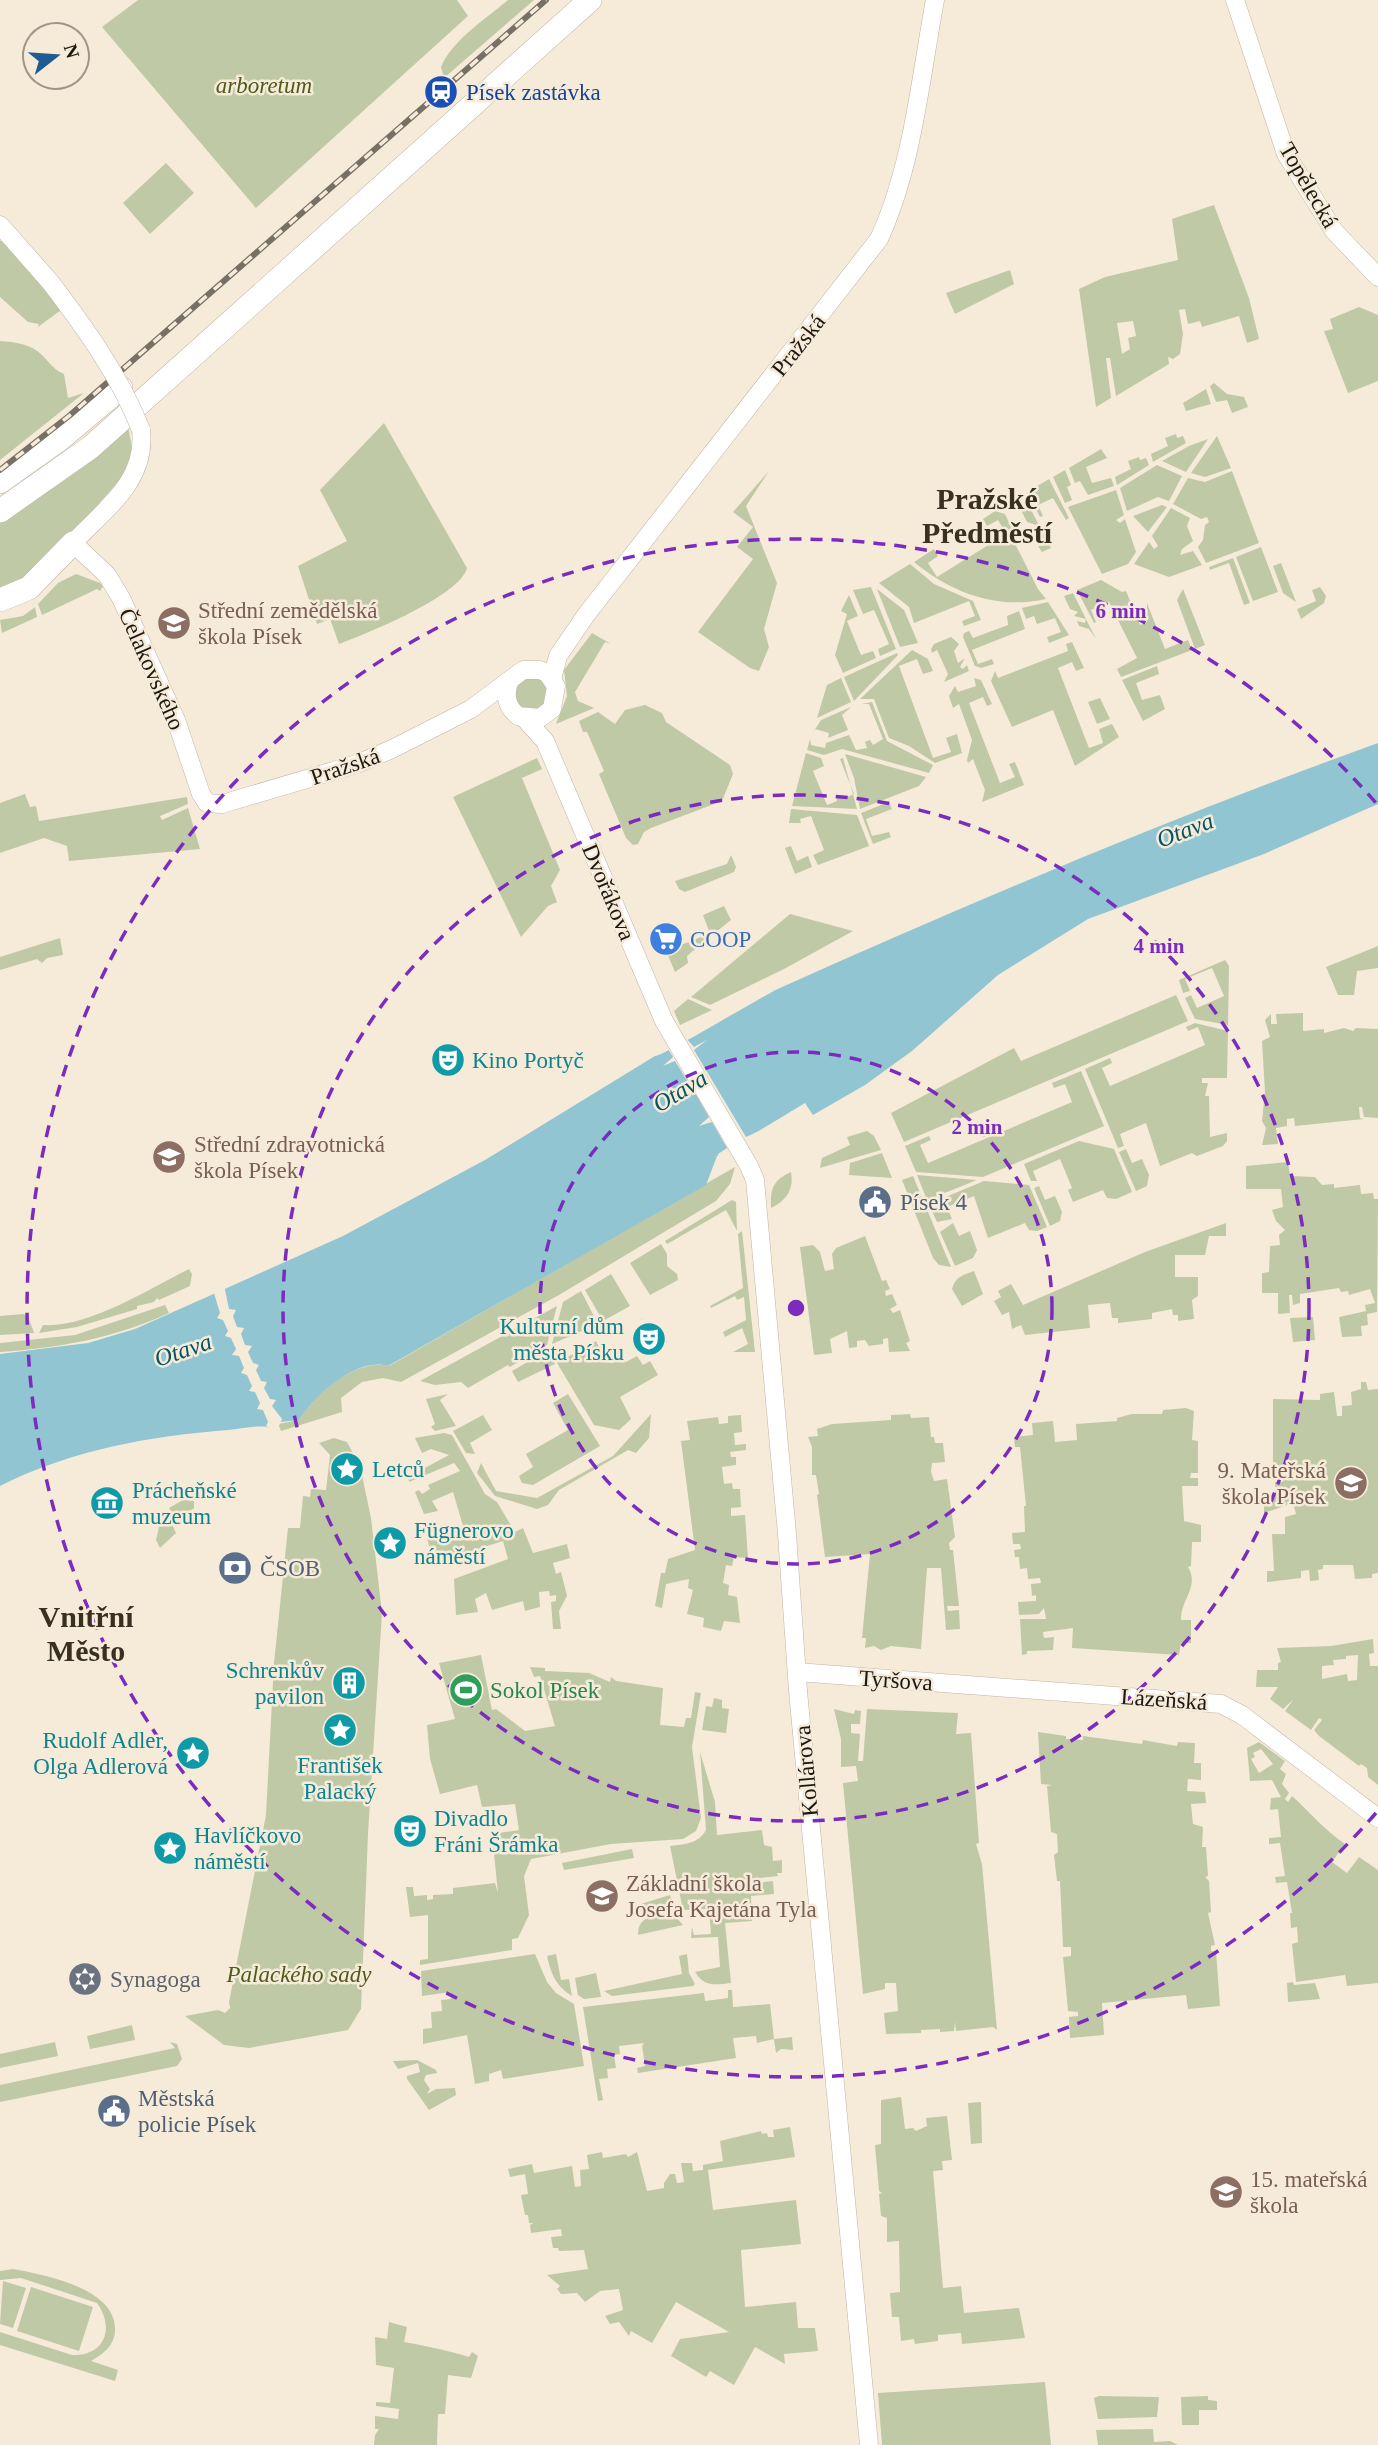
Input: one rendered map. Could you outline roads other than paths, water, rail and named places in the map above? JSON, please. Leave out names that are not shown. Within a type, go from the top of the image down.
[{"type":"highway","points":[[0,498],[46,470],[114,415],[572,0]]},
{"type":"highway","points":[[0,510],[52,477],[100,439],[590,0]]},
{"type":"highway","points":[[0,482],[35,458],[121,388]]},
{"type":"highway","points":[[0,600],[29,588],[73,543]]},
{"type":"main road","name":"Pražská","points":[[552,679],[554,666],[565,645],[879,239],[891,211],[907,155],[935,0]]},
{"type":"main road","name":"Topělecká","points":[[1235,0],[1286,154],[1334,231],[1378,277]]},
{"type":"main road","points":[[0,225],[51,283],[92,340],[121,388],[141,430],[140,460],[136,473],[73,543]]},
{"type":"main road","name":"Čelakovského","points":[[73,543],[107,575],[121,598],[176,720],[201,794],[212,805]]},
{"type":"main road","name":"Pražská","points":[[531,668],[565,645]]},
{"type":"main road","points":[[531,668],[540,670],[552,679],[557,694],[547,715],[518,715],[506,695],[510,680],[515,674],[531,668]]},
{"type":"main road","name":"Pražská","points":[[212,805],[357,764],[471,709],[510,680]]},
{"type":"main road","name":"Pražská","points":[[471,709],[494,705],[518,715]]},
{"type":"main road","name":"Dvořákova","points":[[518,715],[545,741]]},
{"type":"main road","name":"Dvořákova","points":[[547,715],[543,731],[545,741],[675,1042],[746,1160]]},
{"type":"main road","name":"Kollárova","points":[[746,1160],[756,1189],[788,1534],[797,1672],[869,2445]]},
{"type":"main road","name":"Tyršova","points":[[797,1672],[996,1686]]},
{"type":"main road","name":"Lázeňská","points":[[996,1686],[1221,1704],[1242,1715],[1378,1818]]},
{"type":"water","name":"Otava","points":[[1378,743],[1378,804],[1264,854],[1088,919],[998,975],[912,1051],[865,1085],[813,1115],[805,1103],[717,1156],[706,1185],[388,1366],[376,1364],[350,1372],[325,1390],[299,1420],[280,1422],[271,1428],[256,1427],[169,1436],[111,1447],[55,1463],[0,1486],[0,1354],[88,1343],[135,1329],[343,1236],[485,1160],[655,1056],[676,1047],[780,988],[1077,860]]},
{"type":"railway","points":[[0,470],[69,416],[546,0]]},
{"type":"place","name":"Písek zastávka","points":[[441,92]]},
{"type":"place","name":"Střední zemědělská škola Písek","points":[[174,623]]},
{"type":"place","name":"COOP","points":[[666,939]]},
{"type":"place","name":"Kino Portyč","points":[[448,1060]]},
{"type":"place","name":"Střední zdravotnická škola Písek","points":[[169,1157]]},
{"type":"place","name":"Písek 4","points":[[875,1202]]},
{"type":"place","name":"Kulturní dům města Písku","points":[[649,1339]]},
{"type":"place","name":"Letců","points":[[347,1469]]},
{"type":"place","name":"9. Mateřská škola Písek","points":[[1351,1483]]},
{"type":"place","name":"Prácheňské muzeum","points":[[107,1503]]},
{"type":"place","name":"Fügnerovo náměstí","points":[[390,1543]]},
{"type":"place","name":"ČSOB","points":[[235,1568]]},
{"type":"place","name":"Schrenkův pavilon","points":[[349,1683]]},
{"type":"place","name":"Sokol Písek","points":[[466,1690]]},
{"type":"place","name":"František Palacký","points":[[340,1730]]},
{"type":"place","name":"Rudolf Adler, Olga Adlerová","points":[[193,1753]]},
{"type":"place","name":"Divadlo Fráni Šrámka","points":[[410,1831]]},
{"type":"place","name":"Havlíčkovo náměstí","points":[[170,1848]]},
{"type":"place","name":"Základní škola Josefa Kajetána Tyla","points":[[602,1896]]},
{"type":"place","name":"Synagoga","points":[[85,1979]]},
{"type":"place","name":"Městská policie Písek","points":[[114,2111]]},
{"type":"place","name":"15. mateřská škola","points":[[1226,2192]]},
{"type":"district","name":"Pražské Předměstí","points":[[987,516]]},
{"type":"district","name":"Vnitřní Město","points":[[86,1634]]},
{"type":"park label","name":"arboretum","points":[[264,85]]},
{"type":"park label","name":"Palackého sady","points":[[299,1974]]}]
